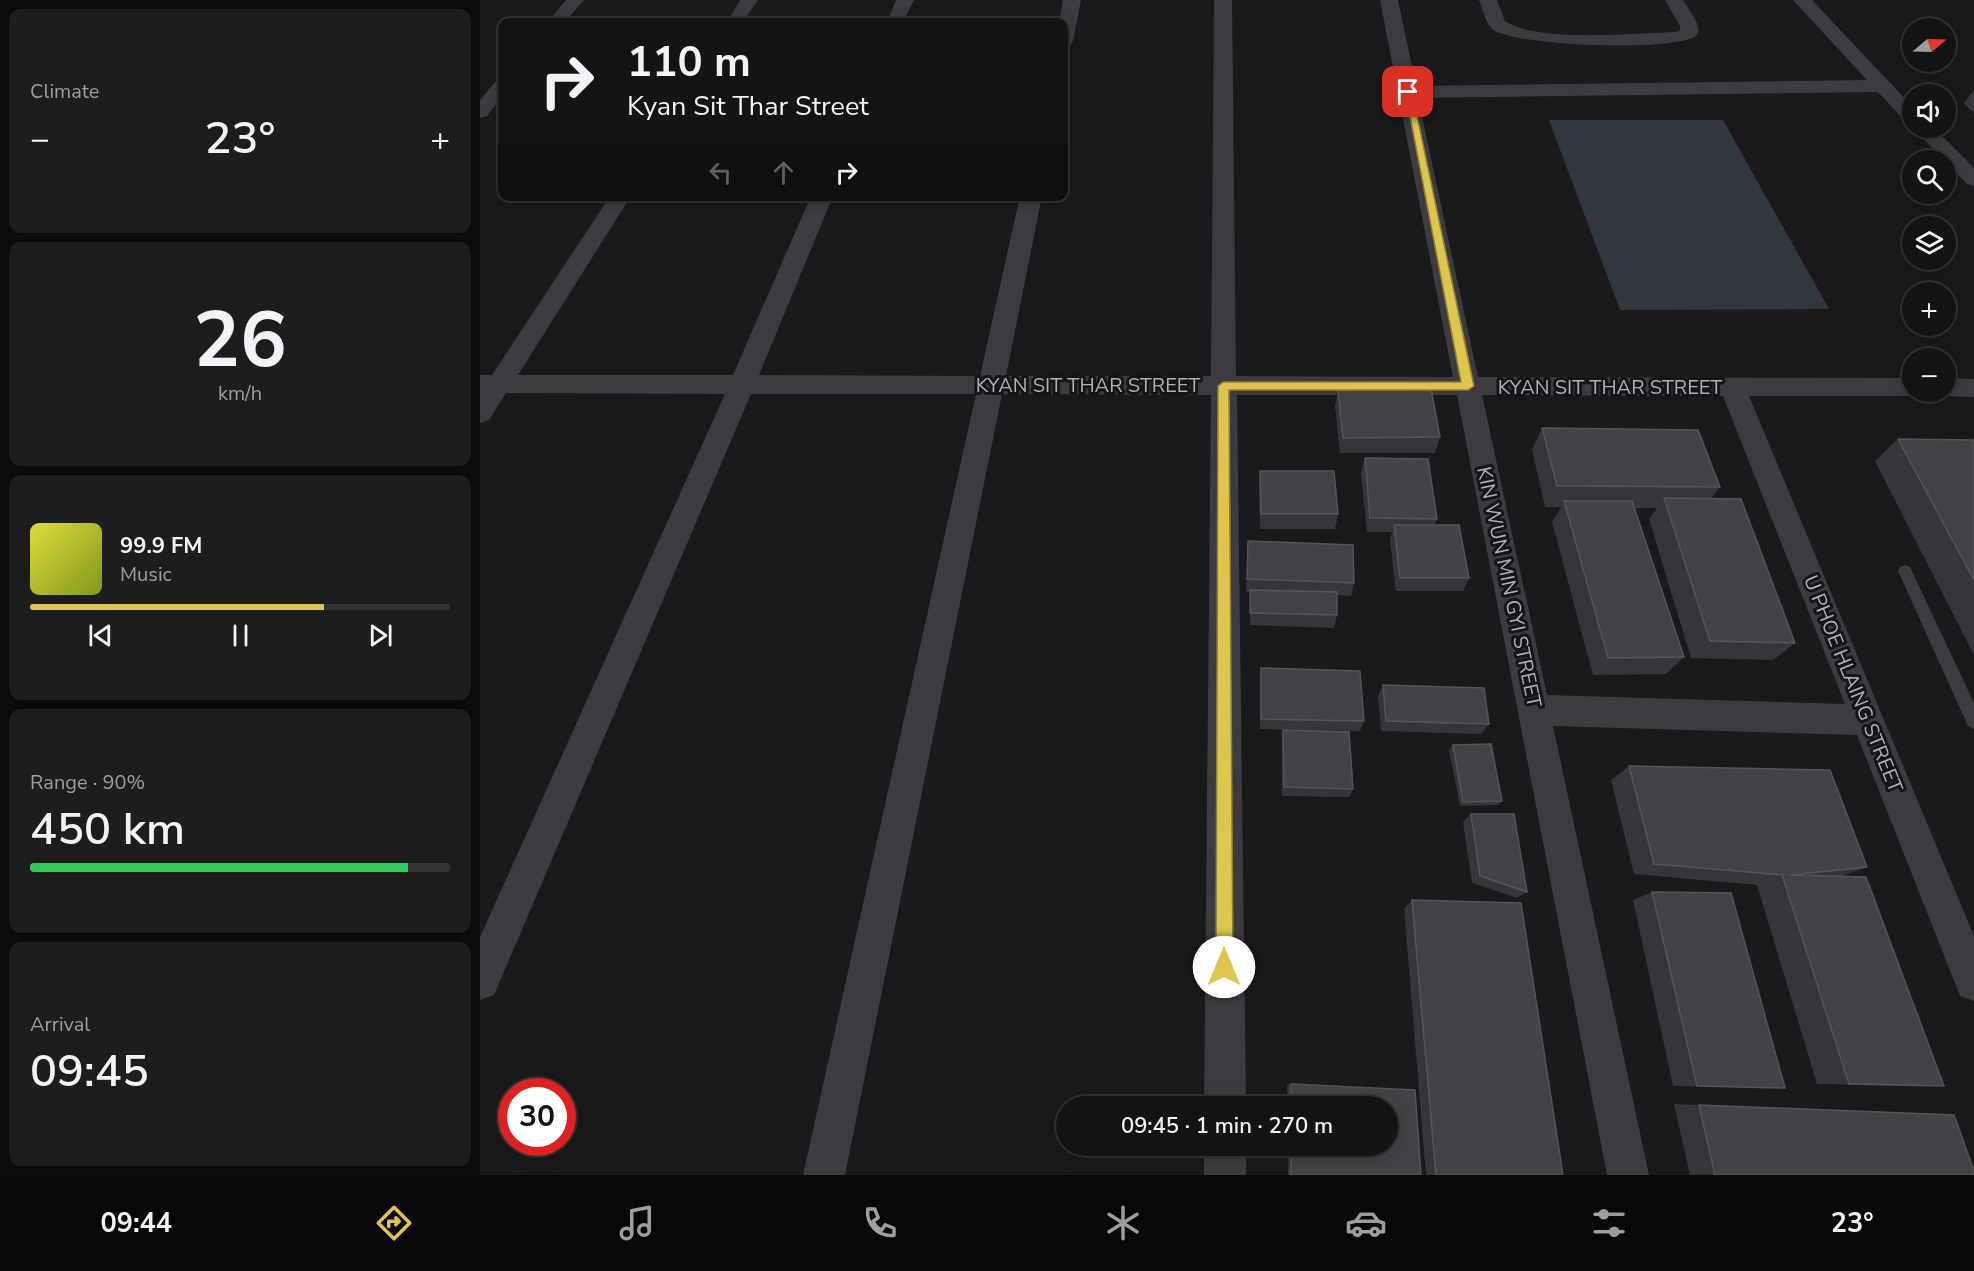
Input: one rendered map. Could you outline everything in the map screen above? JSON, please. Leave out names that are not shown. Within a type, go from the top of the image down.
[{"type":"street","points":[[559,18],[575,0]]},
{"type":"street","points":[[738,18],[749,0]]},
{"type":"street","points":[[897,18],[905,0]]},
{"type":"street","points":[[1068,20],[1072,0]]},
{"type":"street","points":[[1223,0],[1225,1096]]},
{"type":"street","name":"KIN WUN MIN GYI STREET","points":[[1389,0],[1628,1175]]},
{"type":"street","points":[[1488,0],[1498,25],[1511,34],[1536,37],[1615,38],[1679,37],[1689,33],[1689,26],[1674,0]]},
{"type":"street","points":[[1802,0],[1902,107]]},
{"type":"street","points":[[1408,92],[1881,86]]},
{"type":"street","points":[[480,112],[498,91]]},
{"type":"street","points":[[1933,138],[1974,180]]},
{"type":"street","points":[[480,413],[489,384],[617,201]]},
{"type":"street","points":[[480,981],[742,385],[820,201]]},
{"type":"street","points":[[824,1175],[1030,201]]},
{"type":"street","name":"KYAN SIT THAR STREET","points":[[489,384],[1902,387]]},
{"type":"street","name":"U PHOE HLAING STREET","points":[[1732,387],[1974,982]]},
{"type":"street","points":[[1956,387],[1974,387]]},
{"type":"street","points":[[1534,710],[1868,720]]},
{"type":"street","points":[[1225,1156],[1225,1175]]},
{"type":"lane","points":[[1905,571],[1974,721]]},
{"type":"shaded area","points":[[1549,120],[1723,120],[1829,309],[1620,310]]},
{"type":"building","points":[[1431,389],[1440,437],[1343,438],[1338,390]]},
{"type":"building","points":[[1542,428],[1698,430],[1720,487],[1557,486]]},
{"type":"building","points":[[1898,439],[1974,440],[1974,580]]},
{"type":"building","points":[[1365,458],[1428,459],[1437,519],[1370,518]]},
{"type":"building","points":[[1260,471],[1334,471],[1338,514],[1261,514]]},
{"type":"building","points":[[1664,498],[1741,499],[1795,643],[1710,641]]},
{"type":"building","points":[[1564,501],[1632,501],[1684,657],[1608,658]]},
{"type":"building","points":[[1394,525],[1459,525],[1469,578],[1400,578]]},
{"type":"building","points":[[1248,541],[1353,545],[1354,583],[1247,579]]},
{"type":"building","points":[[1250,590],[1337,592],[1337,615],[1250,613]]},
{"type":"building","points":[[1261,668],[1360,671],[1364,721],[1261,719]]},
{"type":"building","points":[[1383,685],[1484,688],[1489,724],[1386,721]]},
{"type":"building","points":[[1283,730],[1349,732],[1353,789],[1284,787]]},
{"type":"building","points":[[1491,744],[1502,801],[1463,802],[1453,745]]},
{"type":"building","points":[[1629,766],[1830,770],[1867,867],[1790,875],[1866,877],[1944,1086],[1849,1084],[1782,875],[1654,864]]},
{"type":"building","points":[[1471,814],[1514,814],[1527,892],[1480,876]]},
{"type":"building","points":[[1652,892],[1731,893],[1785,1088],[1697,1086]]},
{"type":"building","points":[[1412,900],[1521,903],[1563,1175],[1436,1175]]},
{"type":"building","points":[[1291,1084],[1415,1090],[1421,1175],[1291,1175],[1291,1156],[1398,1156],[1398,1096],[1291,1096]]},
{"type":"building","points":[[1699,1105],[1954,1115],[1974,1175],[1715,1175]]},
{"type":"route","points":[[1224,967],[1223,386],[1468,386],[1408,92]]}]
